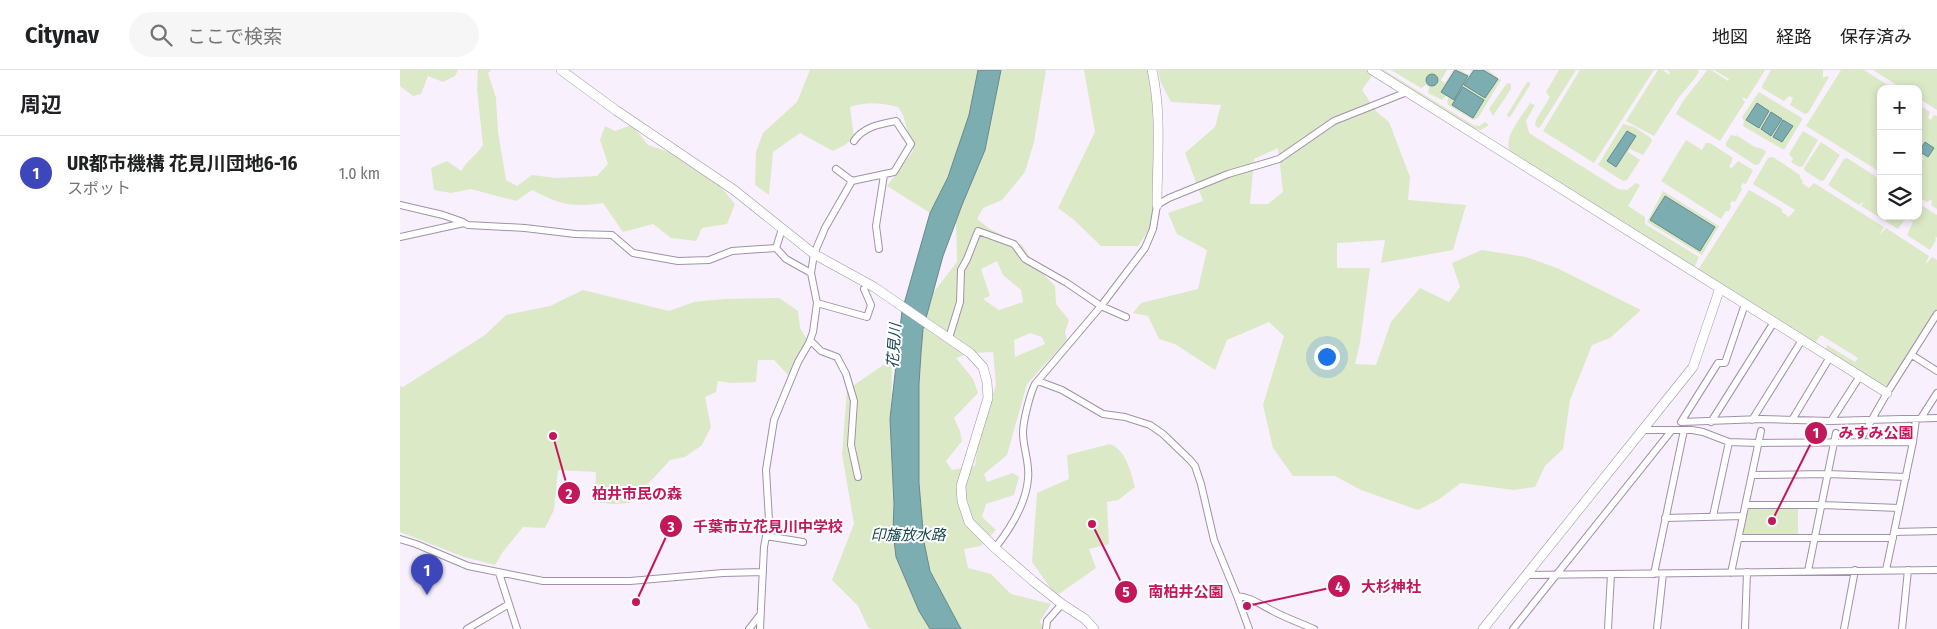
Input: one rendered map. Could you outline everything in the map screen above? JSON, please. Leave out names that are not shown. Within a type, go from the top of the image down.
[{"type":"street","points":[[561,70],[617,111],[734,190],[814,254],[874,287],[970,353],[983,367],[988,382],[988,398],[963,478],[962,501],[969,522],[994,548],[1062,604],[1086,619],[1094,629]]},
{"type":"street","points":[[994,548],[1009,531],[1026,491],[1028,462],[1023,432],[1032,390],[1101,306],[1145,248],[1153,229],[1157,205],[1158,112],[1157,92],[1152,70]]},
{"type":"street","points":[[1372,70],[1887,393]]},
{"type":"street","points":[[1157,205],[1169,198],[1228,174],[1279,159],[1334,121],[1408,92]]},
{"type":"street","points":[[760,629],[763,572],[769,520],[766,470],[774,420],[798,362],[810,340],[816,303],[811,272],[814,254],[825,228],[852,181],[894,172],[911,144],[896,121],[877,125],[862,131],[854,141]]},
{"type":"street","points":[[836,169],[852,181]]},
{"type":"street","points":[[879,249],[876,226],[884,174]]},
{"type":"street","points":[[400,205],[443,215],[468,225],[525,228],[575,234],[612,235],[633,253],[678,261],[703,261],[732,251],[776,248]]},
{"type":"street","points":[[400,237],[464,223]]},
{"type":"street","points":[[776,248],[782,229]]},
{"type":"street","points":[[946,337],[960,302],[960,270],[967,259],[978,231],[1014,244],[1025,259],[1067,283],[1101,306],[1126,317]]},
{"type":"street","points":[[776,248],[786,259],[811,272]]},
{"type":"street","points":[[1483,629],[1692,366],[1720,288]]},
{"type":"street","points":[[816,303],[866,318],[871,305],[864,289]]},
{"type":"street","points":[[1745,304],[1725,363],[1718,363],[1681,422],[1937,418]]},
{"type":"street","points":[[1859,442],[1887,393],[1937,314]]},
{"type":"street","points":[[1711,422],[1774,322]]},
{"type":"street","points":[[810,340],[822,351],[837,356],[846,374],[854,401],[851,445],[858,477]]},
{"type":"street","points":[[1752,420],[1802,340]]},
{"type":"street","points":[[1912,355],[1937,371]]},
{"type":"street","points":[[1792,420],[1830,357]]},
{"type":"street","points":[[1831,421],[1860,376]]},
{"type":"street","points":[[1038,381],[1062,390],[1103,414],[1125,417],[1150,424],[1190,460],[1195,466],[1199,478],[1214,540],[1249,629]]},
{"type":"street","points":[[1886,570],[1918,419],[1937,393]]},
{"type":"street","points":[[1642,430],[1704,432],[1729,442],[1913,442]]},
{"type":"street","points":[[1513,629],[1672,430]]},
{"type":"street","points":[[1654,574],[1684,430]]},
{"type":"street","points":[[1731,573],[1761,431]]},
{"type":"street","points":[[1808,571],[1836,433]]},
{"type":"street","points":[[1713,516],[1729,442]]},
{"type":"street","points":[[1753,475],[1828,474],[1906,477]]},
{"type":"street","points":[[1746,505],[1899,508]]},
{"type":"street","points":[[1665,518],[1743,516]]},
{"type":"street","points":[[1739,538],[1893,535],[1937,531]]},
{"type":"street","points":[[766,536],[803,542]]},
{"type":"street","points":[[400,539],[461,564],[537,580],[630,581],[723,573],[763,572]]},
{"type":"street","points":[[1844,629],[1855,570]]},
{"type":"street","points":[[1902,629],[1908,570]]},
{"type":"street","points":[[1526,575],[1937,570]]},
{"type":"street","points":[[1745,629],[1747,572]]},
{"type":"street","points":[[499,573],[517,629]]},
{"type":"street","points":[[1608,629],[1612,574]]},
{"type":"street","points":[[1657,629],[1663,574]]},
{"type":"street","points":[[1237,596],[1260,603],[1273,611],[1314,629]]},
{"type":"street","points":[[467,629],[509,604]]},
{"type":"street","points":[[1046,629],[1047,621],[1062,604]]},
{"type":"street","points":[[749,629],[760,615]]},
{"type":"green space","points":[[400,70],[458,70],[455,76],[443,82],[428,76],[421,94],[413,96],[400,86]]},
{"type":"green space","points":[[478,70],[491,70],[488,73],[496,98],[498,132],[506,180],[517,186],[532,175],[556,178],[597,176],[608,164],[600,140],[605,126],[615,131],[632,125],[648,145],[701,163],[735,204],[727,224],[702,228],[696,241],[671,238],[653,224],[623,232],[603,203],[566,204],[532,190],[516,201],[471,189],[451,193],[434,190],[431,168],[447,161],[461,171],[483,145],[477,89]]},
{"type":"green space","points":[[810,70],[978,70],[971,107],[960,144],[930,213],[887,186],[913,151],[903,115],[898,107],[886,104],[868,103],[850,107],[854,137],[845,145],[833,151],[800,133],[773,152],[769,195],[755,185],[756,152],[763,133],[797,102]]},
{"type":"green space","points":[[1001,70],[1046,70],[1034,142],[1025,172],[1002,200],[983,208],[977,219],[990,229],[1022,245],[1037,268],[1055,286],[1056,304],[1069,320],[1065,332],[1067,340],[1027,384],[1007,455],[984,474],[987,482],[1013,473],[1019,477],[1014,495],[986,504],[982,517],[996,530],[981,546],[964,549],[968,568],[991,574],[1011,594],[1051,604],[1040,621],[1043,629],[961,629],[930,571],[924,542],[919,483],[919,384],[923,329],[933,293],[957,262],[956,221],[967,188],[985,150]],"holes":[[[997,261],[1003,275],[1021,290],[1023,302],[999,310],[983,299],[990,296],[981,269]],[[1030,333],[1042,337],[1045,344],[1015,357],[1014,340]],[[993,352],[996,385],[978,440],[975,466],[952,470],[946,461],[962,441],[954,418],[978,393],[973,379],[956,358],[970,353]]]},
{"type":"green space","points":[[1084,70],[1149,70],[1155,99],[1152,225],[1138,246],[1101,246],[1073,219],[1058,208],[1095,132]]},
{"type":"green space","points":[[1158,70],[1368,70],[1374,73],[1362,90],[1377,112],[1389,122],[1410,177],[1408,200],[1466,205],[1453,250],[1381,263],[1385,240],[1337,243],[1337,268],[1370,268],[1360,343],[1355,364],[1376,365],[1391,322],[1420,288],[1449,302],[1460,287],[1452,263],[1482,250],[1526,257],[1557,268],[1641,310],[1610,338],[1592,345],[1570,400],[1563,449],[1545,466],[1535,487],[1513,490],[1461,483],[1438,500],[1418,510],[1361,490],[1335,476],[1293,476],[1273,448],[1263,405],[1284,336],[1269,322],[1227,340],[1215,370],[1175,344],[1159,339],[1148,316],[1133,313],[1141,303],[1198,289],[1207,250],[1177,234],[1168,213],[1203,201],[1185,153],[1215,127],[1221,105],[1171,102],[1161,83]],"holes":[[[1278,148],[1283,192],[1268,204],[1250,204],[1254,159]]]},
{"type":"green space","points":[[1379,70],[1384,70],[1473,125],[1479,126],[1485,122],[1489,125],[1481,130],[1474,129]]},
{"type":"green space","points":[[1391,70],[1447,70],[1441,80],[1445,83],[1453,70],[1460,70],[1469,75],[1472,70],[1488,70],[1501,80],[1478,118],[1473,120],[1448,105],[1449,97],[1446,96],[1442,100],[1428,93],[1429,87],[1426,85],[1421,88]]},
{"type":"green space","points":[[1559,70],[1576,70],[1538,128],[1535,125],[1536,120],[1550,97],[1546,92]]},
{"type":"green space","points":[[1580,70],[1654,70],[1594,163],[1543,131]]},
{"type":"green space","points":[[1658,70],[1663,70],[1669,75],[1670,72],[1666,70],[1698,70],[1699,72],[1679,97],[1654,136],[1626,121]]},
{"type":"green space","points":[[1707,70],[1711,70],[1728,81],[1729,79],[1714,70],[1765,70],[1747,99],[1741,97],[1745,102],[1720,141],[1676,114],[1686,97]]},
{"type":"green space","points":[[1771,70],[1823,70],[1823,78],[1829,77],[1808,113],[1805,114],[1790,105],[1793,98],[1789,96],[1784,101],[1762,88]]},
{"type":"green space","points":[[1841,70],[1864,70],[1888,85],[1877,85],[1877,170],[1806,126]]},
{"type":"green space","points":[[1873,70],[1937,70],[1937,110],[1922,101],[1922,85],[1897,85]]},
{"type":"green space","points":[[1527,82],[1530,82],[1530,85],[1510,117],[1508,117],[1507,115]]},
{"type":"green space","points":[[1507,83],[1511,84],[1511,89],[1493,116],[1489,109]]},
{"type":"green space","points":[[1759,92],[1802,118],[1784,150],[1743,126],[1744,121],[1742,117]]},
{"type":"green space","points":[[1530,103],[1535,105],[1526,121],[1529,133],[1618,189],[1627,190],[1636,183],[1640,185],[1628,206],[1645,217],[1645,224],[1699,257],[1694,268],[1511,153],[1509,141],[1511,134]]},
{"type":"green space","points":[[1922,107],[1930,112],[1928,118],[1931,120],[1934,115],[1937,116],[1937,209],[1931,205],[1932,201],[1927,202],[1922,199],[1922,161],[1924,159],[1922,158]]},
{"type":"green space","points":[[1623,124],[1634,127],[1651,138],[1652,141],[1643,155],[1630,149],[1628,152],[1640,160],[1627,180],[1623,181],[1598,165]]},
{"type":"green space","points":[[1803,131],[1818,140],[1803,166],[1799,167],[1791,162],[1793,159],[1789,154]]},
{"type":"green space","points":[[1731,135],[1736,135],[1755,147],[1765,150],[1766,152],[1759,164],[1755,165],[1726,146]]},
{"type":"green space","points":[[1686,140],[1702,150],[1706,143],[1710,143],[1733,158],[1729,167],[1732,168],[1738,161],[1753,170],[1746,184],[1743,183],[1741,186],[1742,189],[1735,202],[1732,201],[1729,211],[1726,211],[1721,219],[1661,181]]},
{"type":"green space","points":[[1821,142],[1840,155],[1824,180],[1821,181],[1805,171],[1804,168]]},
{"type":"green space","points":[[1773,157],[1800,175],[1802,183],[1809,188],[1814,183],[1884,227],[1879,236],[1886,228],[1929,256],[1925,265],[1932,257],[1937,260],[1937,310],[1890,384],[1884,386],[1826,349],[1827,345],[1855,362],[1858,358],[1821,335],[1815,343],[1698,270],[1749,190],[1782,209],[1782,212],[1789,217],[1795,210],[1753,184],[1768,158]]},
{"type":"green space","points":[[1847,158],[1877,177],[1877,216],[1861,206],[1864,201],[1859,205],[1828,185],[1844,159]]},
{"type":"green space","points":[[1663,191],[1719,226],[1702,255],[1647,222]]},
{"type":"green space","points":[[1922,206],[1937,215],[1937,237],[1930,250],[1907,235],[1913,222],[1910,220],[1922,220]]},
{"type":"green space","points":[[1886,220],[1905,220],[1898,229]]},
{"type":"green space","points":[[583,290],[669,311],[694,302],[724,299],[779,298],[798,311],[800,328],[809,343],[796,358],[789,376],[774,360],[758,360],[756,382],[732,383],[718,381],[716,392],[705,397],[711,427],[702,445],[685,457],[670,460],[650,482],[637,492],[629,503],[595,502],[596,472],[558,470],[554,510],[545,528],[523,527],[495,565],[464,557],[400,532],[400,386],[403,387],[485,335],[506,315],[550,306]]},
{"type":"green space","points":[[892,359],[893,531],[930,629],[871,629],[868,627],[858,606],[832,580],[854,524],[842,454],[847,390]]},
{"type":"green space","points":[[1110,444],[1116,447],[1124,456],[1135,487],[1118,500],[1107,502],[1109,544],[1089,549],[1096,568],[1056,596],[1032,562],[1037,493],[1069,479],[1067,455]]},
{"type":"green space","points":[[1798,508],[1798,535],[1745,536],[1743,533],[1748,510],[1750,509]]},
{"type":"water","name":"印旛放水路","points":[[978,70],[1001,70],[985,150],[943,256],[923,329],[919,384],[919,483],[924,542],[930,571],[961,629],[930,629],[919,611],[896,557],[893,531],[894,504],[890,419],[902,311],[930,213],[948,177],[969,115]]},
{"type":"water","points":[[1455,70],[1468,76],[1454,100],[1441,92]]},
{"type":"water","points":[[1474,70],[1483,70],[1498,79],[1485,98],[1464,85]]},
{"type":"water","points":[[1430,74],[1434,74],[1438,80],[1434,86],[1430,86],[1426,82],[1426,78]]},
{"type":"water","points":[[1463,87],[1484,100],[1473,118],[1452,105]]},
{"type":"water","points":[[1757,103],[1769,111],[1759,128],[1746,120]]},
{"type":"water","points":[[1771,112],[1782,119],[1771,136],[1761,129]]},
{"type":"water","points":[[1783,120],[1793,126],[1782,142],[1773,137]]},
{"type":"water","points":[[1627,131],[1636,136],[1616,167],[1607,161]]},
{"type":"water","points":[[1925,142],[1934,148],[1928,157],[1922,153],[1922,146]]},
{"type":"water","points":[[1665,196],[1715,227],[1700,251],[1650,220]]},
{"type":"place","name":"柏井市民の森","points":[[553,436]]},
{"type":"place","name":"みすみ公園","points":[[1772,521]]},
{"type":"place","name":"南柏井公園","points":[[1092,524]]},
{"type":"place","name":"UR都市機構 花見川団地6-16","points":[[427,595]]},
{"type":"place","name":"千葉市立花見川中学校","points":[[636,602]]},
{"type":"place","name":"大杉神社","points":[[1247,606]]},
{"type":"water label","name":"花見川","points":[[894,346]]}]
